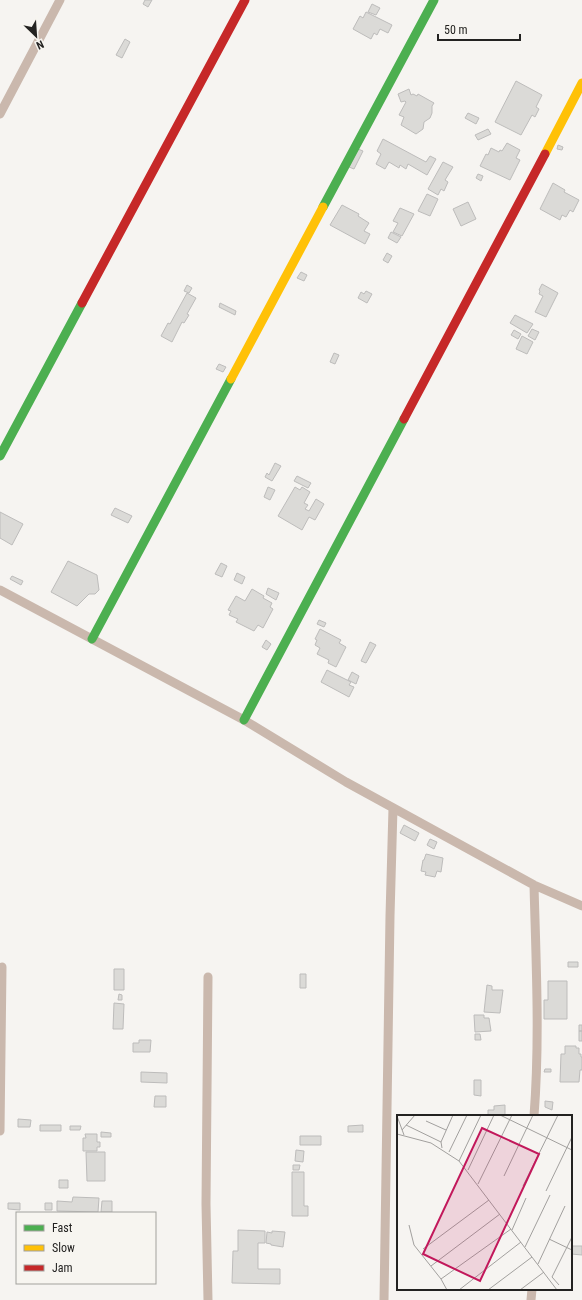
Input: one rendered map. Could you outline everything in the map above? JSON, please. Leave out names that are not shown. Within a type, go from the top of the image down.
[{"type":"street","points":[[0,114],[60,0]]},
{"type":"street","points":[[0,456],[246,0]]},
{"type":"street","points":[[92,639],[434,0]]},
{"type":"street","points":[[244,720],[582,83]]},
{"type":"street","points":[[0,590],[244,720],[346,782],[534,885],[582,906]]},
{"type":"street","points":[[384,1300],[393,808]]},
{"type":"street","points":[[534,885],[537,1075],[534,1115]]},
{"type":"street","points":[[0,1131],[2,967]]},
{"type":"street","points":[[208,977],[206,1204],[208,1300]]},
{"type":"street","points":[[531,1300],[532,1290]]},
{"type":"building","points":[[145,0],[152,0],[148,7],[143,4]]},
{"type":"building","points":[[372,4],[380,8],[376,15],[368,12]]},
{"type":"building","points":[[366,12],[392,25],[388,33],[380,29],[377,35],[374,33],[371,39],[353,29],[360,16],[363,18]]},
{"type":"building","points":[[125,39],[130,42],[122,58],[116,55]]},
{"type":"building","points":[[516,81],[542,95],[536,107],[539,109],[535,117],[532,115],[521,135],[495,122]]},
{"type":"building","points":[[409,89],[411,95],[413,94],[417,96],[418,94],[434,103],[430,118],[424,122],[423,129],[416,134],[401,125],[404,117],[399,115],[406,102],[401,102],[398,94]]},
{"type":"building","points":[[468,113],[479,118],[476,124],[465,118]]},
{"type":"building","points":[[488,129],[491,134],[478,140],[475,135]]},
{"type":"building","points":[[383,139],[426,162],[430,156],[436,159],[427,175],[408,164],[406,169],[400,165],[399,168],[389,162],[385,169],[376,164],[381,154],[377,151]]},
{"type":"building","points":[[507,143],[520,150],[516,158],[520,160],[510,180],[480,166],[491,148],[499,152],[500,150],[502,151]]},
{"type":"building","points":[[558,145],[563,147],[562,150],[557,149]]},
{"type":"building","points":[[358,149],[363,151],[354,169],[349,167]]},
{"type":"building","points":[[443,162],[453,167],[445,180],[448,182],[444,191],[441,189],[438,195],[428,189]]},
{"type":"building","points":[[478,174],[483,176],[481,181],[476,178]]},
{"type":"building","points":[[553,183],[565,190],[564,192],[579,200],[573,212],[570,210],[566,217],[562,215],[560,220],[540,209]]},
{"type":"building","points":[[427,194],[438,199],[430,216],[418,211]]},
{"type":"building","points":[[468,202],[476,219],[461,226],[453,209]]},
{"type":"building","points":[[342,205],[359,214],[358,216],[369,223],[364,231],[370,234],[365,244],[330,225]]},
{"type":"building","points":[[400,208],[414,214],[402,236],[393,232],[398,223],[393,221]]},
{"type":"building","points":[[391,232],[401,237],[397,243],[388,238]]},
{"type":"building","points":[[387,253],[392,256],[388,263],[383,260]]},
{"type":"building","points":[[301,272],[307,275],[304,281],[297,278]]},
{"type":"building","points":[[542,284],[558,293],[546,317],[535,312],[543,296],[539,294]]},
{"type":"building","points":[[187,285],[192,288],[189,293],[184,291]]},
{"type":"building","points":[[366,291],[372,294],[367,303],[358,298],[361,292],[364,294]]},
{"type":"building","points":[[187,293],[196,298],[187,314],[189,315],[184,323],[182,322],[172,342],[161,336],[168,323],[170,324]]},
{"type":"building","points":[[220,303],[236,311],[235,315],[219,307]]},
{"type":"building","points":[[515,315],[533,324],[527,333],[510,323]]},
{"type":"building","points":[[532,329],[539,332],[535,340],[528,336]]},
{"type":"building","points":[[514,330],[521,334],[518,339],[511,335]]},
{"type":"building","points":[[522,336],[533,342],[527,354],[516,349]]},
{"type":"building","points":[[334,353],[339,355],[335,364],[330,362]]},
{"type":"building","points":[[219,364],[226,367],[223,372],[216,369]]},
{"type":"building","points":[[275,463],[281,466],[272,481],[265,477],[267,473],[269,475]]},
{"type":"building","points":[[297,476],[311,483],[308,488],[294,481]]},
{"type":"building","points":[[268,487],[275,490],[270,500],[264,497]]},
{"type":"building","points":[[295,487],[300,490],[302,487],[310,492],[304,503],[308,505],[305,509],[309,511],[316,499],[324,504],[315,520],[309,517],[302,530],[278,516]]},
{"type":"building","points":[[115,508],[132,516],[128,523],[111,515]]},
{"type":"building","points":[[0,512],[23,524],[12,545],[0,538]]},
{"type":"building","points":[[68,561],[97,575],[99,590],[95,594],[89,594],[77,606],[51,592]]},
{"type":"building","points":[[221,563],[227,566],[222,577],[215,574]]},
{"type":"building","points":[[237,573],[245,577],[242,584],[234,580]]},
{"type":"building","points":[[12,576],[23,581],[21,585],[10,579]]},
{"type":"building","points":[[268,588],[279,593],[276,600],[266,594]]},
{"type":"building","points":[[252,589],[272,603],[270,607],[273,609],[263,628],[258,625],[254,631],[236,622],[238,619],[229,615],[231,611],[228,610],[236,596],[245,601]]},
{"type":"building","points":[[319,620],[326,623],[324,627],[317,624]]},
{"type":"building","points":[[320,629],[341,640],[339,643],[346,647],[336,667],[328,663],[329,660],[317,654],[320,648],[315,645],[317,640],[315,639]]},
{"type":"building","points":[[266,640],[271,644],[267,650],[262,647]]},
{"type":"building","points":[[370,642],[376,645],[366,663],[361,661]]},
{"type":"building","points":[[327,670],[351,682],[349,685],[354,687],[349,697],[321,682]]},
{"type":"building","points":[[352,672],[359,676],[356,684],[348,680]]},
{"type":"building","points":[[404,825],[419,833],[415,841],[400,833]]},
{"type":"building","points":[[430,839],[437,842],[434,849],[427,845]]},
{"type":"building","points":[[426,854],[443,858],[441,872],[437,871],[435,877],[425,875],[426,872],[421,871]]},
{"type":"building","points":[[568,962],[578,962],[578,967],[568,967]]},
{"type":"building","points":[[114,969],[124,969],[124,990],[114,990]]},
{"type":"building","points":[[300,974],[306,974],[306,988],[300,988]]},
{"type":"building","points":[[548,981],[567,981],[567,1019],[544,1019],[544,1000],[548,1000]]},
{"type":"building","points":[[487,985],[492,986],[492,990],[503,990],[500,1013],[484,1012]]},
{"type":"building","points":[[119,994],[122,995],[122,1000],[118,1000]]},
{"type":"building","points":[[114,1003],[124,1004],[123,1029],[113,1029]]},
{"type":"building","points":[[474,1015],[484,1015],[484,1018],[489,1018],[491,1031],[475,1032]]},
{"type":"building","points":[[579,1025],[582,1025],[582,1031],[579,1031]]},
{"type":"building","points":[[579,1031],[582,1031],[582,1041],[579,1041]]},
{"type":"building","points":[[475,1034],[480,1034],[481,1040],[475,1040]]},
{"type":"building","points":[[139,1040],[151,1040],[150,1052],[133,1052],[133,1043],[139,1043]]},
{"type":"building","points":[[565,1046],[576,1046],[576,1048],[579,1048],[579,1054],[581,1054],[582,1057],[582,1070],[580,1070],[579,1082],[560,1082],[561,1054],[565,1054]]},
{"type":"building","points":[[545,1069],[551,1069],[551,1072],[544,1072]]},
{"type":"building","points":[[141,1072],[167,1073],[167,1083],[141,1082]]},
{"type":"building","points":[[474,1080],[481,1080],[481,1096],[474,1095]]},
{"type":"building","points":[[155,1096],[166,1096],[166,1107],[154,1107]]},
{"type":"building","points":[[545,1101],[553,1102],[552,1110],[545,1107]]},
{"type":"building","points":[[505,1105],[505,1115],[488,1115],[488,1110],[494,1110],[494,1106]]},
{"type":"building","points":[[18,1119],[31,1120],[30,1127],[18,1127]]},
{"type":"building","points":[[40,1125],[61,1125],[61,1131],[40,1131]]},
{"type":"building","points":[[363,1125],[363,1132],[348,1132],[348,1126]]},
{"type":"building","points":[[70,1126],[81,1126],[80,1130],[70,1130]]},
{"type":"building","points":[[101,1132],[111,1133],[111,1137],[101,1137]]},
{"type":"building","points":[[85,1134],[97,1134],[97,1142],[100,1142],[100,1147],[97,1147],[97,1151],[83,1151],[83,1138],[86,1138]]},
{"type":"building","points":[[300,1136],[321,1136],[321,1145],[300,1145]]},
{"type":"building","points":[[296,1150],[304,1151],[303,1162],[295,1161]]},
{"type":"building","points":[[86,1152],[105,1152],[105,1181],[87,1181]]},
{"type":"building","points":[[293,1165],[300,1165],[299,1170],[293,1170]]},
{"type":"building","points":[[292,1172],[304,1172],[304,1206],[308,1206],[308,1216],[292,1216]]},
{"type":"building","points":[[59,1180],[68,1180],[68,1188],[59,1188]]},
{"type":"building","points":[[73,1197],[99,1198],[98,1212],[57,1211],[57,1201],[72,1202]]},
{"type":"building","points":[[102,1201],[112,1201],[112,1212],[101,1212]]},
{"type":"building","points":[[8,1203],[20,1203],[20,1210],[8,1209]]},
{"type":"building","points":[[45,1203],[52,1203],[52,1210],[45,1210]]},
{"type":"building","points":[[238,1230],[265,1231],[265,1243],[258,1243],[258,1269],[280,1269],[280,1284],[232,1283],[233,1251],[238,1251]]},
{"type":"building","points":[[272,1231],[285,1232],[283,1247],[266,1243],[267,1232],[272,1233]]},
{"type":"building","points":[[572,1246],[582,1246],[582,1255],[572,1254]]},
{"type":"traffic: fast","points":[[323,207],[434,0]]},
{"type":"traffic: fast","points":[[0,456],[82,303]]},
{"type":"traffic: fast","points":[[92,639],[231,379]]},
{"type":"traffic: fast","points":[[244,720],[404,419]]},
{"type":"traffic: slow","points":[[545,154],[582,83]]},
{"type":"traffic: slow","points":[[231,379],[323,207]]},
{"type":"traffic: jam","points":[[82,303],[245,0]]},
{"type":"traffic: jam","points":[[404,419],[545,154]]}]
